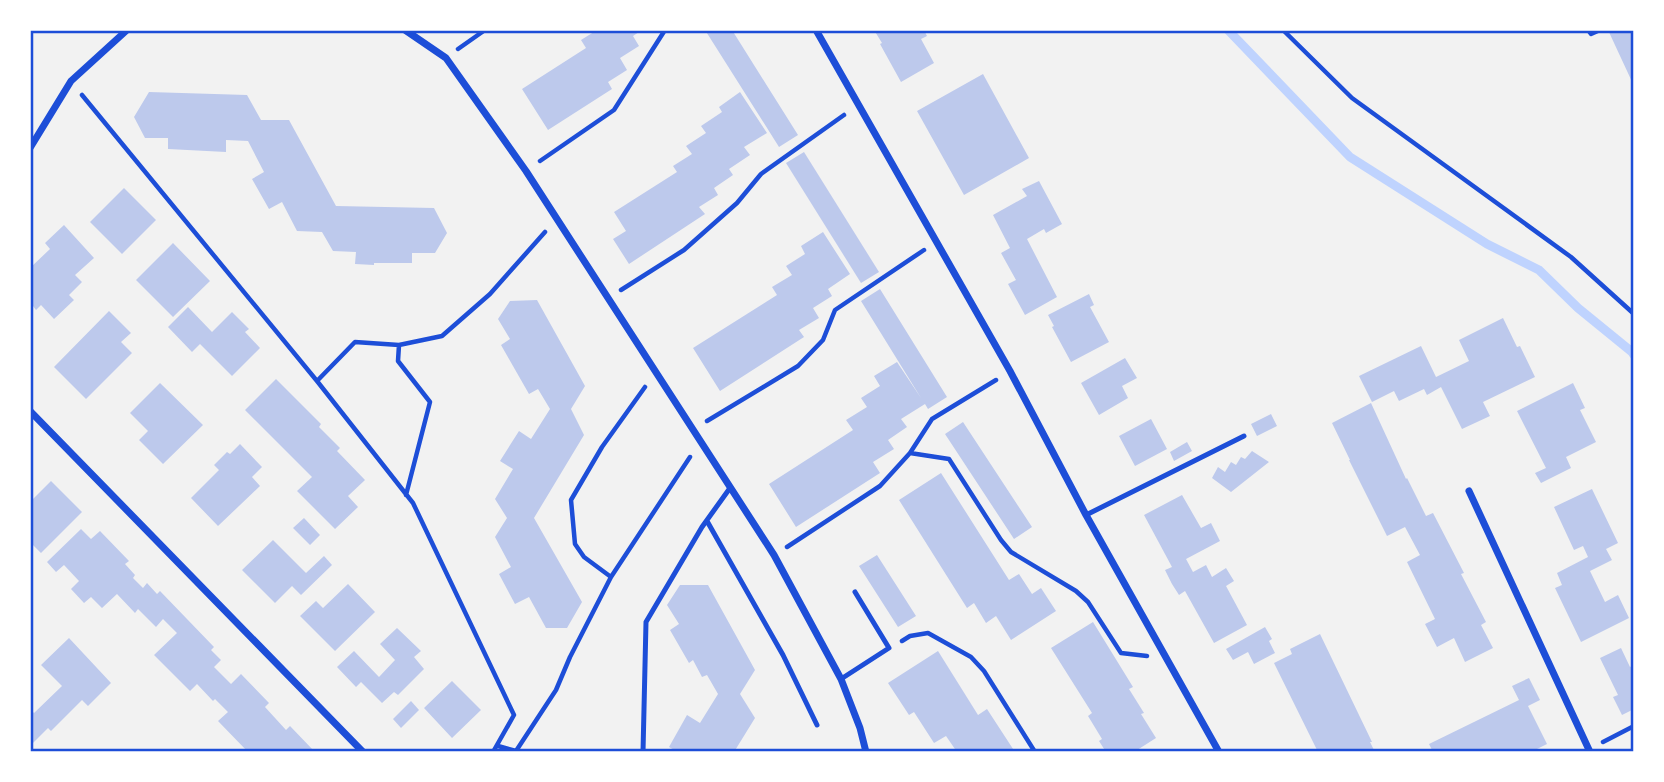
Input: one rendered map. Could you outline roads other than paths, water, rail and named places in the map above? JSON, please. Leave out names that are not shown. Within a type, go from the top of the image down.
[{"type":"street","points":[[30,148],[71,81],[127,30]]},
{"type":"street","points":[[405,30],[446,58],[526,171],[774,555],[841,680],[860,728],[866,752]]},
{"type":"street","points":[[816,30],[1010,371],[1086,515],[1219,752]]},
{"type":"street","points":[[30,411],[363,752]]},
{"type":"street","points":[[1469,491],[1590,751]]},
{"type":"lane","points":[[1086,515],[1244,436]]},
{"type":"lane","points":[[643,752],[646,622],[730,488]]},
{"type":"lane","points":[[707,521],[783,655],[817,725]]},
{"type":"lane","points":[[841,680],[889,648],[855,592]]},
{"type":"waterway","points":[[1228,30],[1350,157],[1487,244],[1539,270],[1578,308],[1634,355]]}]
